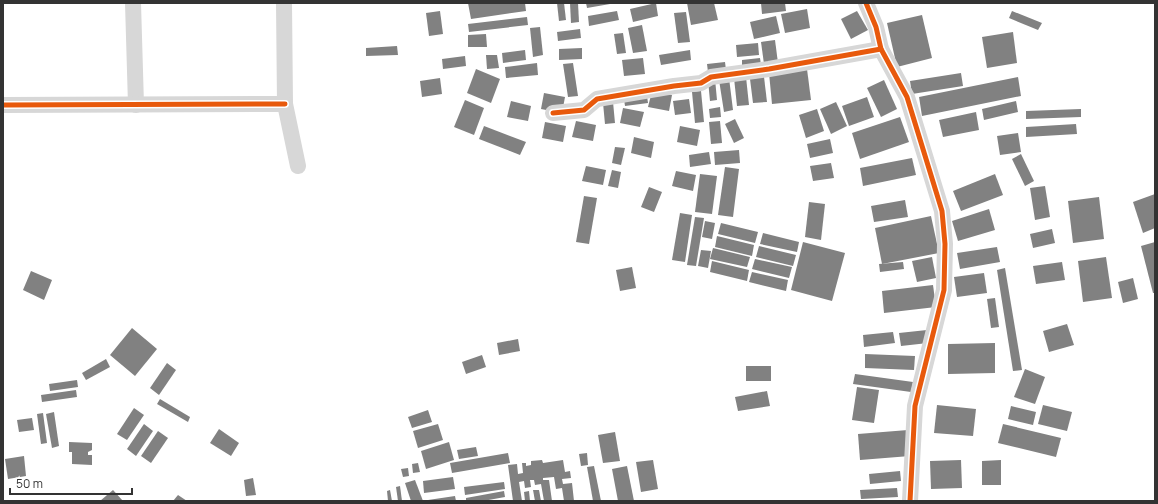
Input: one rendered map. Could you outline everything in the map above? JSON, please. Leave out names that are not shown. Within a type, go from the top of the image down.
[{"type":"street","points":[[134,3],[136,105]]},
{"type":"street","points":[[284,3],[285,104],[298,166]]},
{"type":"street","points":[[866,3],[876,27],[881,49],[907,97],[942,210],[945,244],[944,290],[915,406],[910,501]]},
{"type":"street","points":[[553,113],[584,110],[597,99],[701,83],[711,77],[769,69],[881,49]]},
{"type":"street","points":[[3,105],[285,104]]},
{"type":"building","points":[[468,3],[525,3],[526,11],[471,19]]},
{"type":"building","points":[[557,3],[564,3],[566,20],[559,21]]},
{"type":"building","points":[[570,3],[578,3],[579,22],[571,23]]},
{"type":"building","points":[[586,3],[609,3],[610,4],[587,8]]},
{"type":"building","points":[[656,3],[658,16],[633,22],[630,9]]},
{"type":"building","points":[[687,3],[714,3],[718,20],[691,25]]},
{"type":"building","points":[[761,3],[785,3],[786,11],[762,14]]},
{"type":"building","points":[[807,9],[810,28],[785,33],[781,14]]},
{"type":"building","points":[[440,11],[443,34],[429,36],[426,13]]},
{"type":"building","points":[[617,11],[619,20],[589,26],[588,16]]},
{"type":"building","points":[[857,11],[868,30],[851,39],[841,19]]},
{"type":"building","points":[[1012,11],[1042,23],[1038,30],[1009,18]]},
{"type":"building","points":[[686,12],[690,42],[678,43],[674,13]]},
{"type":"building","points":[[922,15],[932,58],[897,67],[887,23]]},
{"type":"building","points":[[776,16],[780,33],[754,39],[750,22]]},
{"type":"building","points":[[527,17],[528,25],[469,32],[468,24]]},
{"type":"building","points":[[642,25],[647,51],[633,53],[628,28]]},
{"type":"building","points":[[540,27],[543,55],[533,57],[530,28]]},
{"type":"building","points":[[580,29],[581,38],[558,41],[557,32]]},
{"type":"building","points":[[1013,32],[1017,63],[987,68],[982,37]]},
{"type":"building","points":[[623,33],[626,53],[617,54],[614,34]]},
{"type":"building","points":[[486,34],[487,47],[468,47],[468,35]]},
{"type":"building","points":[[775,40],[778,63],[764,64],[761,42]]},
{"type":"building","points":[[758,43],[759,55],[737,57],[736,45]]},
{"type":"building","points":[[397,46],[398,55],[366,56],[366,48]]},
{"type":"building","points":[[582,48],[582,59],[559,60],[559,49]]},
{"type":"building","points":[[525,50],[526,60],[503,63],[502,53]]},
{"type":"building","points":[[690,50],[691,60],[661,65],[659,55]]},
{"type":"building","points":[[486,55],[497,55],[499,68],[487,69]]},
{"type":"building","points":[[465,56],[466,66],[443,69],[442,59]]},
{"type":"building","points":[[643,58],[645,74],[624,76],[622,60]]},
{"type":"building","points":[[760,58],[761,65],[742,67],[742,60]]},
{"type":"building","points":[[725,62],[726,70],[708,72],[707,64]]},
{"type":"building","points":[[537,63],[538,75],[506,78],[505,67]]},
{"type":"building","points":[[573,63],[578,96],[568,97],[563,64]]},
{"type":"building","points":[[476,69],[500,79],[491,103],[467,93]]},
{"type":"building","points":[[807,69],[811,100],[772,104],[769,73]]},
{"type":"building","points":[[961,73],[963,86],[912,94],[910,81]]},
{"type":"building","points":[[746,77],[749,105],[737,106],[734,78]]},
{"type":"building","points":[[764,77],[767,102],[753,103],[750,79]]},
{"type":"building","points":[[1018,77],[1021,96],[922,116],[919,97]]},
{"type":"building","points":[[440,78],[442,94],[422,97],[420,81]]},
{"type":"building","points":[[729,78],[733,110],[724,112],[719,80]]},
{"type":"building","points":[[715,79],[717,100],[710,101],[708,80]]},
{"type":"building","points":[[884,80],[897,109],[881,117],[867,88]]},
{"type":"building","points":[[652,91],[672,95],[669,111],[648,107]]},
{"type":"building","points":[[701,91],[704,122],[695,123],[692,92]]},
{"type":"building","points":[[544,93],[565,97],[562,113],[541,109]]},
{"type":"building","points":[[647,96],[648,103],[625,106],[624,99]]},
{"type":"building","points":[[867,97],[874,117],[849,126],[842,106]]},
{"type":"building","points":[[689,99],[691,113],[675,115],[673,101]]},
{"type":"building","points":[[465,100],[484,108],[474,135],[454,127]]},
{"type":"building","points":[[511,101],[531,106],[528,121],[507,117]]},
{"type":"building","points":[[1016,101],[1018,112],[984,120],[982,109]]},
{"type":"building","points":[[613,102],[615,123],[605,124],[603,103]]},
{"type":"building","points":[[836,102],[847,126],[831,134],[820,109]]},
{"type":"building","points":[[720,107],[721,117],[710,118],[709,109]]},
{"type":"building","points":[[623,108],[644,112],[640,127],[620,123]]},
{"type":"building","points":[[817,109],[824,131],[806,138],[799,115]]},
{"type":"building","points":[[1081,109],[1081,117],[1026,119],[1026,111]]},
{"type":"building","points":[[976,112],[979,130],[943,137],[939,120]]},
{"type":"building","points":[[900,117],[909,142],[860,159],[852,133]]},
{"type":"building","points":[[735,119],[744,138],[734,143],[725,124]]},
{"type":"building","points":[[576,121],[596,125],[593,141],[572,137]]},
{"type":"building","points":[[720,121],[722,143],[711,144],[709,122]]},
{"type":"building","points":[[545,122],[566,126],[563,142],[542,138]]},
{"type":"building","points":[[1076,124],[1077,134],[1026,137],[1026,127]]},
{"type":"building","points":[[484,126],[526,142],[520,155],[479,139]]},
{"type":"building","points":[[680,126],[700,130],[697,146],[677,142]]},
{"type":"building","points":[[1018,133],[1021,152],[1000,155],[997,136]]},
{"type":"building","points":[[634,137],[654,142],[651,158],[631,153]]},
{"type":"building","points":[[830,139],[833,153],[810,158],[807,144]]},
{"type":"building","points":[[615,147],[625,148],[621,165],[612,163]]},
{"type":"building","points":[[739,150],[740,163],[715,165],[714,152]]},
{"type":"building","points":[[709,152],[711,164],[690,167],[689,155]]},
{"type":"building","points":[[1021,154],[1034,181],[1025,186],[1012,159]]},
{"type":"building","points":[[912,158],[916,175],[863,186],[860,168]]},
{"type":"building","points":[[831,163],[834,178],[813,181],[810,166]]},
{"type":"building","points":[[586,166],[606,170],[603,185],[582,181]]},
{"type":"building","points":[[725,167],[739,169],[733,217],[718,215]]},
{"type":"building","points":[[612,170],[621,172],[618,188],[608,186]]},
{"type":"building","points":[[676,171],[696,175],[693,191],[672,186]]},
{"type":"building","points":[[700,174],[717,176],[712,214],[695,212]]},
{"type":"building","points":[[995,174],[1003,195],[961,211],[953,191]]},
{"type":"building","points":[[1045,186],[1050,217],[1035,220],[1030,188]]},
{"type":"building","points":[[649,187],[662,192],[654,212],[641,207]]},
{"type":"building","points":[[1155,194],[1155,228],[1143,233],[1133,202]]},
{"type":"building","points":[[584,196],[597,198],[589,244],[576,242]]},
{"type":"building","points":[[1099,197],[1104,239],[1073,243],[1068,201]]},
{"type":"building","points":[[905,200],[908,217],[874,222],[871,206]]},
{"type":"building","points":[[809,202],[825,204],[821,240],[805,237]]},
{"type":"building","points":[[989,209],[995,230],[958,241],[952,221]]},
{"type":"building","points":[[680,213],[692,215],[685,262],[672,260]]},
{"type":"building","points":[[931,216],[939,253],[882,264],[875,228]]},
{"type":"building","points":[[695,217],[704,218],[696,266],[687,265]]},
{"type":"building","points":[[705,221],[715,223],[712,239],[702,237]]},
{"type":"building","points":[[721,223],[758,232],[755,243],[718,234]]},
{"type":"building","points":[[1052,229],[1055,243],[1033,248],[1030,234]]},
{"type":"building","points":[[763,233],[799,242],[797,252],[760,244]]},
{"type":"building","points":[[717,236],[754,245],[752,256],[715,247]]},
{"type":"building","points":[[803,242],[845,253],[832,301],[791,290]]},
{"type":"building","points":[[1155,242],[1155,293],[1153,293],[1141,246]]},
{"type":"building","points":[[759,246],[796,255],[793,266],[756,257]]},
{"type":"building","points":[[997,247],[1000,262],[960,269],[957,253]]},
{"type":"building","points":[[713,248],[750,257],[747,267],[710,259]]},
{"type":"building","points":[[701,250],[711,251],[708,268],[698,266]]},
{"type":"building","points":[[932,257],[936,278],[917,282],[912,261]]},
{"type":"building","points":[[1106,257],[1112,298],[1083,302],[1078,261]]},
{"type":"building","points":[[755,259],[792,267],[789,278],[752,269]]},
{"type":"building","points":[[712,261],[749,270],[747,281],[710,272]]},
{"type":"building","points":[[903,262],[904,269],[880,272],[879,264]]},
{"type":"building","points":[[1062,262],[1065,280],[1036,284],[1033,266]]},
{"type":"building","points":[[632,267],[636,288],[620,291],[616,270]]},
{"type":"building","points":[[1005,268],[1022,370],[1013,371],[997,270]]},
{"type":"building","points":[[31,271],[52,280],[44,300],[23,290]]},
{"type":"building","points":[[752,272],[788,280],[786,291],[749,282]]},
{"type":"building","points":[[984,273],[987,293],[957,297],[954,277]]},
{"type":"building","points":[[1133,278],[1138,299],[1123,303],[1118,282]]},
{"type":"building","points":[[933,285],[936,307],[884,313],[882,291]]},
{"type":"building","points":[[995,298],[999,327],[991,328],[987,299]]},
{"type":"building","points":[[1067,324],[1074,345],[1049,352],[1043,331]]},
{"type":"building","points":[[132,328],[157,349],[135,376],[110,355]]},
{"type":"building","points":[[927,330],[928,343],[901,346],[899,333]]},
{"type":"building","points":[[893,332],[895,343],[864,347],[863,335]]},
{"type":"building","points":[[518,339],[520,351],[499,355],[497,343]]},
{"type":"building","points":[[995,343],[995,373],[948,374],[948,344]]},
{"type":"building","points":[[865,354],[915,356],[914,370],[865,368]]},
{"type":"building","points":[[482,355],[486,367],[466,374],[462,362]]},
{"type":"building","points":[[106,359],[110,367],[86,380],[82,373]]},
{"type":"building","points":[[167,363],[176,370],[159,395],[150,388]]},
{"type":"building","points":[[746,366],[771,366],[771,381],[746,381]]},
{"type":"building","points":[[1025,369],[1045,377],[1035,404],[1014,397]]},
{"type":"building","points":[[855,374],[913,382],[911,392],[853,384]]},
{"type":"building","points":[[77,380],[78,387],[50,391],[49,384]]},
{"type":"building","points":[[857,387],[879,390],[874,423],[852,420]]},
{"type":"building","points":[[76,390],[77,397],[42,402],[41,395]]},
{"type":"building","points":[[767,391],[770,406],[738,411],[735,397]]},
{"type":"building","points":[[160,399],[190,417],[188,422],[157,404]]},
{"type":"building","points":[[937,405],[976,409],[973,436],[934,433]]},
{"type":"building","points":[[1043,405],[1072,412],[1067,431],[1038,424]]},
{"type":"building","points":[[1011,406],[1036,412],[1033,425],[1008,419]]},
{"type":"building","points":[[134,408],[144,415],[127,440],[117,434]]},
{"type":"building","points":[[428,410],[432,422],[412,428],[408,417]]},
{"type":"building","points":[[54,412],[59,446],[52,448],[46,414]]},
{"type":"building","points":[[43,413],[47,443],[41,444],[37,414]]},
{"type":"building","points":[[32,418],[34,430],[19,432],[17,420]]},
{"type":"building","points":[[144,424],[153,431],[136,456],[127,449]]},
{"type":"building","points":[[438,424],[443,440],[418,448],[413,431]]},
{"type":"building","points":[[1003,424],[1061,438],[1056,457],[998,443]]},
{"type":"building","points":[[219,429],[239,443],[231,456],[210,443]]},
{"type":"building","points":[[908,430],[910,456],[860,460],[858,434]]},
{"type":"building","points":[[158,431],[168,438],[151,463],[141,456]]},
{"type":"building","points":[[615,432],[620,461],[603,463],[598,435]]},
{"type":"building","points":[[69,442],[92,443],[92,450],[88,452],[88,455],[92,455],[92,465],[72,464],[72,452],[69,452]]},
{"type":"building","points":[[449,442],[454,460],[426,469],[421,451]]},
{"type":"building","points":[[476,447],[478,456],[459,459],[457,450]]},
{"type":"building","points":[[508,453],[510,463],[452,473],[450,463]]},
{"type":"building","points":[[587,453],[588,465],[581,466],[579,454]]},
{"type":"building","points":[[24,456],[26,476],[8,479],[5,459]]},
{"type":"building","points":[[542,460],[543,463],[563,460],[565,472],[570,471],[571,478],[562,479],[563,484],[572,483],[574,501],[564,501],[562,488],[556,489],[554,477],[543,478],[543,480],[549,480],[552,501],[544,501],[541,484],[535,485],[534,480],[530,480],[531,487],[525,488],[524,481],[519,482],[522,501],[513,501],[508,465],[517,464],[518,474],[523,473],[522,463],[526,463],[526,466],[531,465],[531,461]]},
{"type":"building","points":[[653,460],[658,489],[641,492],[636,462]]},
{"type":"building","points":[[961,460],[962,488],[931,489],[930,461]]},
{"type":"building","points":[[1001,460],[1001,485],[982,485],[982,461]]},
{"type":"building","points":[[418,463],[420,472],[413,473],[412,464]]},
{"type":"building","points":[[594,466],[601,501],[593,501],[587,467]]},
{"type":"building","points":[[627,466],[634,501],[618,501],[612,469]]},
{"type":"building","points":[[408,468],[409,476],[403,477],[401,469]]},
{"type":"building","points":[[900,471],[901,481],[870,484],[869,474]]},
{"type":"building","points":[[453,477],[455,489],[424,493],[423,481]]},
{"type":"building","points":[[253,478],[256,495],[246,496],[244,480]]},
{"type":"building","points":[[415,480],[423,501],[411,501],[405,483]]},
{"type":"building","points":[[504,482],[505,489],[465,495],[464,487]]},
{"type":"building","points":[[400,486],[402,501],[398,501],[396,487]]},
{"type":"building","points":[[897,488],[898,497],[861,499],[860,490]]},
{"type":"building","points":[[113,490],[123,501],[100,501]]},
{"type":"building","points":[[390,490],[392,501],[388,501],[387,491]]},
{"type":"building","points":[[533,490],[539,490],[541,501],[535,501]]},
{"type":"building","points":[[504,491],[505,497],[483,501],[466,501],[466,498]]},
{"type":"building","points":[[529,491],[530,501],[525,501],[524,492]]},
{"type":"building","points":[[178,495],[187,501],[173,501]]},
{"type":"building","points":[[455,496],[456,501],[428,501],[428,500]]},
{"type":"cycle path","points":[[866,3],[876,27],[881,49],[907,97],[942,211],[945,244],[944,290],[915,406],[910,501]]},
{"type":"cycle path","points":[[553,113],[584,110],[597,99],[701,83],[711,77],[769,69],[881,49]]},
{"type":"cycle path","points":[[3,105],[285,104]]}]
